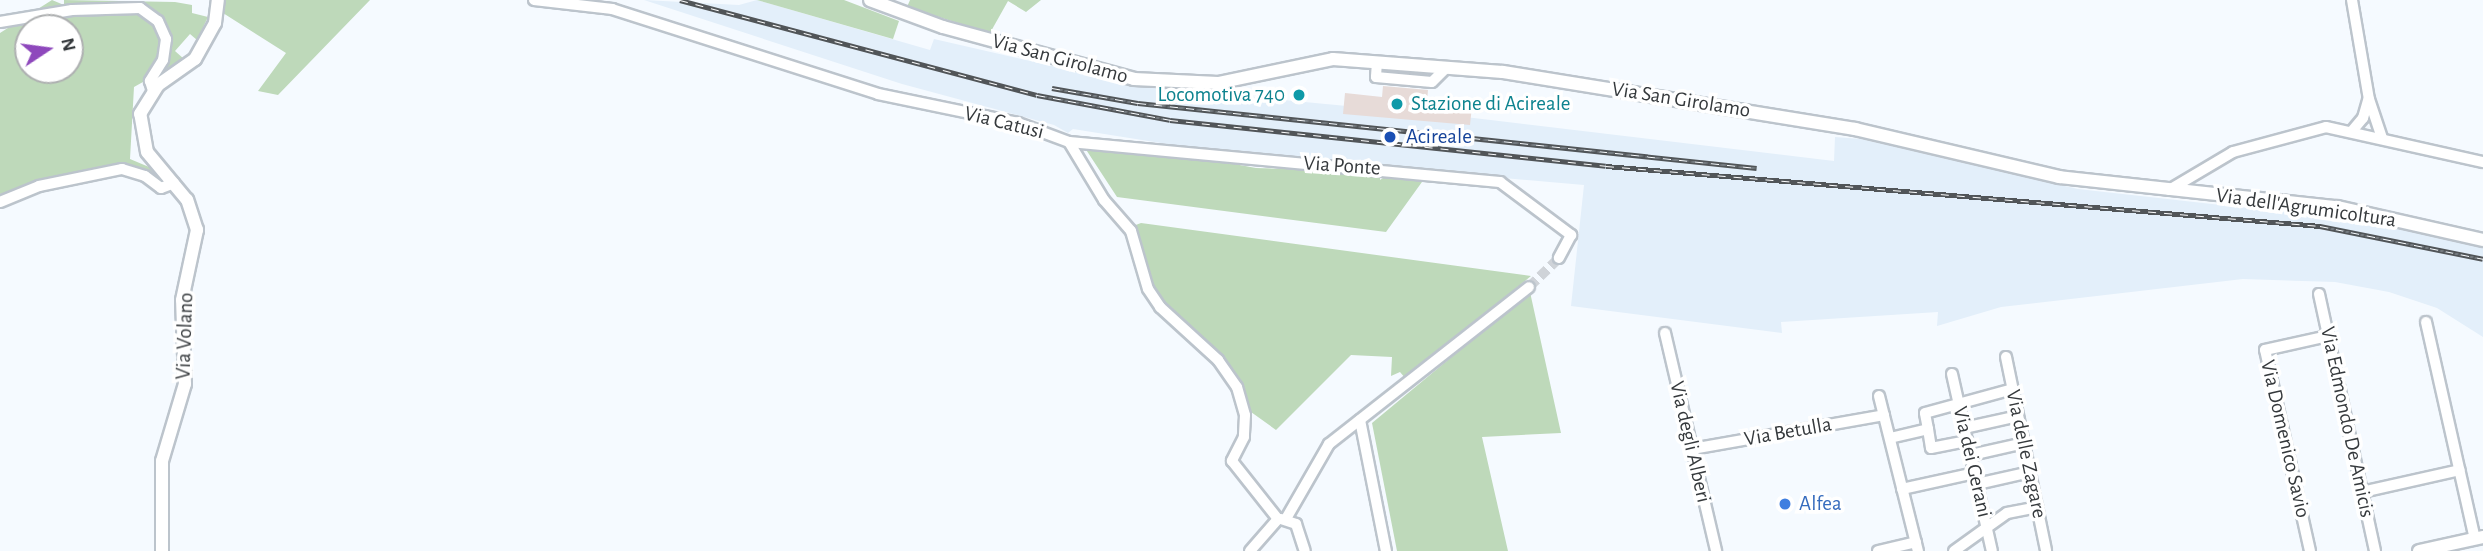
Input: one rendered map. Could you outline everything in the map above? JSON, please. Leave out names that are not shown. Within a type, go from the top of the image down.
[{"type":"street","points":[[0,22],[72,10],[140,8],[158,21],[166,39],[163,60],[150,81],[153,91],[195,60],[215,23],[218,0]]},
{"type":"street","name":"Via Catusi","points":[[534,0],[612,9],[878,94],[1018,123],[1069,142],[1104,200],[1131,231],[1148,289],[1160,307],[1218,360],[1237,387],[1244,426],[1232,461],[1282,518],[1296,524],[1305,551]]},
{"type":"street","name":"Via San Girolamo","points":[[870,0],[943,27],[1134,79],[1218,83],[1315,60],[1447,67],[1548,78],[1829,124],[2059,177],[2169,190]]},
{"type":"street","points":[[2351,0],[2369,99],[2382,138]]},
{"type":"street","points":[[1377,62],[1376,77],[1432,82],[1447,67]]},
{"type":"street","name":"Via Volano","points":[[153,91],[140,114],[141,136],[193,210],[197,242],[182,300],[185,384],[162,461],[162,551]]},
{"type":"street","points":[[2352,131],[2363,118],[2369,99]]},
{"type":"street","points":[[2169,190],[2233,152],[2275,138],[2326,127],[2483,162]]},
{"type":"street","name":"Via Ponte","points":[[1069,142],[1500,182],[1571,235],[1559,258]]},
{"type":"street","points":[[0,202],[40,186],[121,169],[161,188],[174,183]]},
{"type":"street","name":"Via dell'Agrumicoltura","points":[[2169,190],[2337,207],[2483,240]]},
{"type":"street","points":[[1250,551],[1282,518],[1329,444],[1529,287]]},
{"type":"street","name":"Via Edmondo De Amicis","points":[[2319,294],[2375,551]]},
{"type":"street","points":[[2419,551],[2440,549],[2479,538],[2460,470],[2427,322]]},
{"type":"street","name":"Via degli Alberi","points":[[1665,333],[1716,551]]},
{"type":"street","name":"Via Domenico Savio","points":[[2310,551],[2265,350],[2328,336]]},
{"type":"street","name":"Via delle Zagare","points":[[2006,357],[2046,551]]},
{"type":"street","name":"Via dei Gerani","points":[[1952,374],[1992,551]]},
{"type":"street","points":[[1967,441],[1931,448],[1924,413],[1958,401],[2013,389]]},
{"type":"street","points":[[1878,551],[1917,547],[1879,396]]},
{"type":"street","name":"Via Betulla","points":[[1692,449],[1884,415]]},
{"type":"street","points":[[1964,428],[2018,416]]},
{"type":"street","points":[[1360,420],[1386,551]]},
{"type":"street","points":[[1890,438],[1928,429]]},
{"type":"street","points":[[1971,455],[2024,443]]},
{"type":"street","points":[[2362,492],[2460,470]]},
{"type":"street","points":[[1902,489],[2030,472]]},
{"type":"street","points":[[1954,551],[2007,513],[2037,507]]},
{"type":"shaded area","points":[[644,0],[739,5],[757,0],[930,50],[934,39],[1144,87],[1474,118],[1834,161],[1835,137],[1861,139],[2078,189],[2372,222],[2483,248],[2483,337],[2437,308],[2389,292],[2335,282],[2243,279],[2001,307],[1937,326],[1938,312],[1781,322],[1782,333],[1571,306],[1584,185],[1236,155],[1073,129],[1068,133],[1054,125],[902,84]]},
{"type":"green space","points":[[52,0],[64,5],[64,0],[175,2],[192,5],[192,13],[208,17],[197,40],[190,34],[175,51],[184,59],[134,87],[130,159],[149,167],[163,185],[141,170],[0,194],[0,33],[14,24],[14,84],[84,84],[84,14],[30,14]]},
{"type":"green space","points":[[224,0],[370,0],[278,95],[258,91],[286,53],[223,13]]},
{"type":"green space","points":[[757,0],[844,0],[899,21],[893,39]]},
{"type":"green space","points":[[910,0],[1041,0],[1026,12],[1008,1],[990,33],[907,7]]},
{"type":"green space","points":[[1083,145],[1147,148],[1256,168],[1380,172],[1380,180],[1392,172],[1427,175],[1386,232],[1117,197]]},
{"type":"green space","points":[[1141,223],[1531,276],[1406,379],[1400,372],[1391,376],[1392,357],[1351,355],[1276,430],[1251,412],[1240,385],[1155,296],[1133,226]]},
{"type":"green space","points":[[1530,292],[1561,433],[1482,437],[1508,551],[1397,551],[1372,423]]},
{"type":"building","name":"Stazione di Acireale","points":[[1383,86],[1428,90],[1427,102],[1472,106],[1470,125],[1343,114],[1345,93],[1382,97]]},
{"type":"tunnel","points":[[1529,287],[1559,258]]},
{"type":"railway","points":[[680,0],[1037,95],[1170,120],[1606,166],[2320,226],[2483,259]]},
{"type":"railway","points":[[1052,88],[1138,103],[1757,168]]},
{"type":"place","name":"Locomotiva 740","points":[[1299,95]]},
{"type":"place","name":"Stazione di Acireale","points":[[1397,104]]},
{"type":"place","name":"Acireale","points":[[1390,137]]},
{"type":"place","name":"Alfea","points":[[1785,504]]}]
